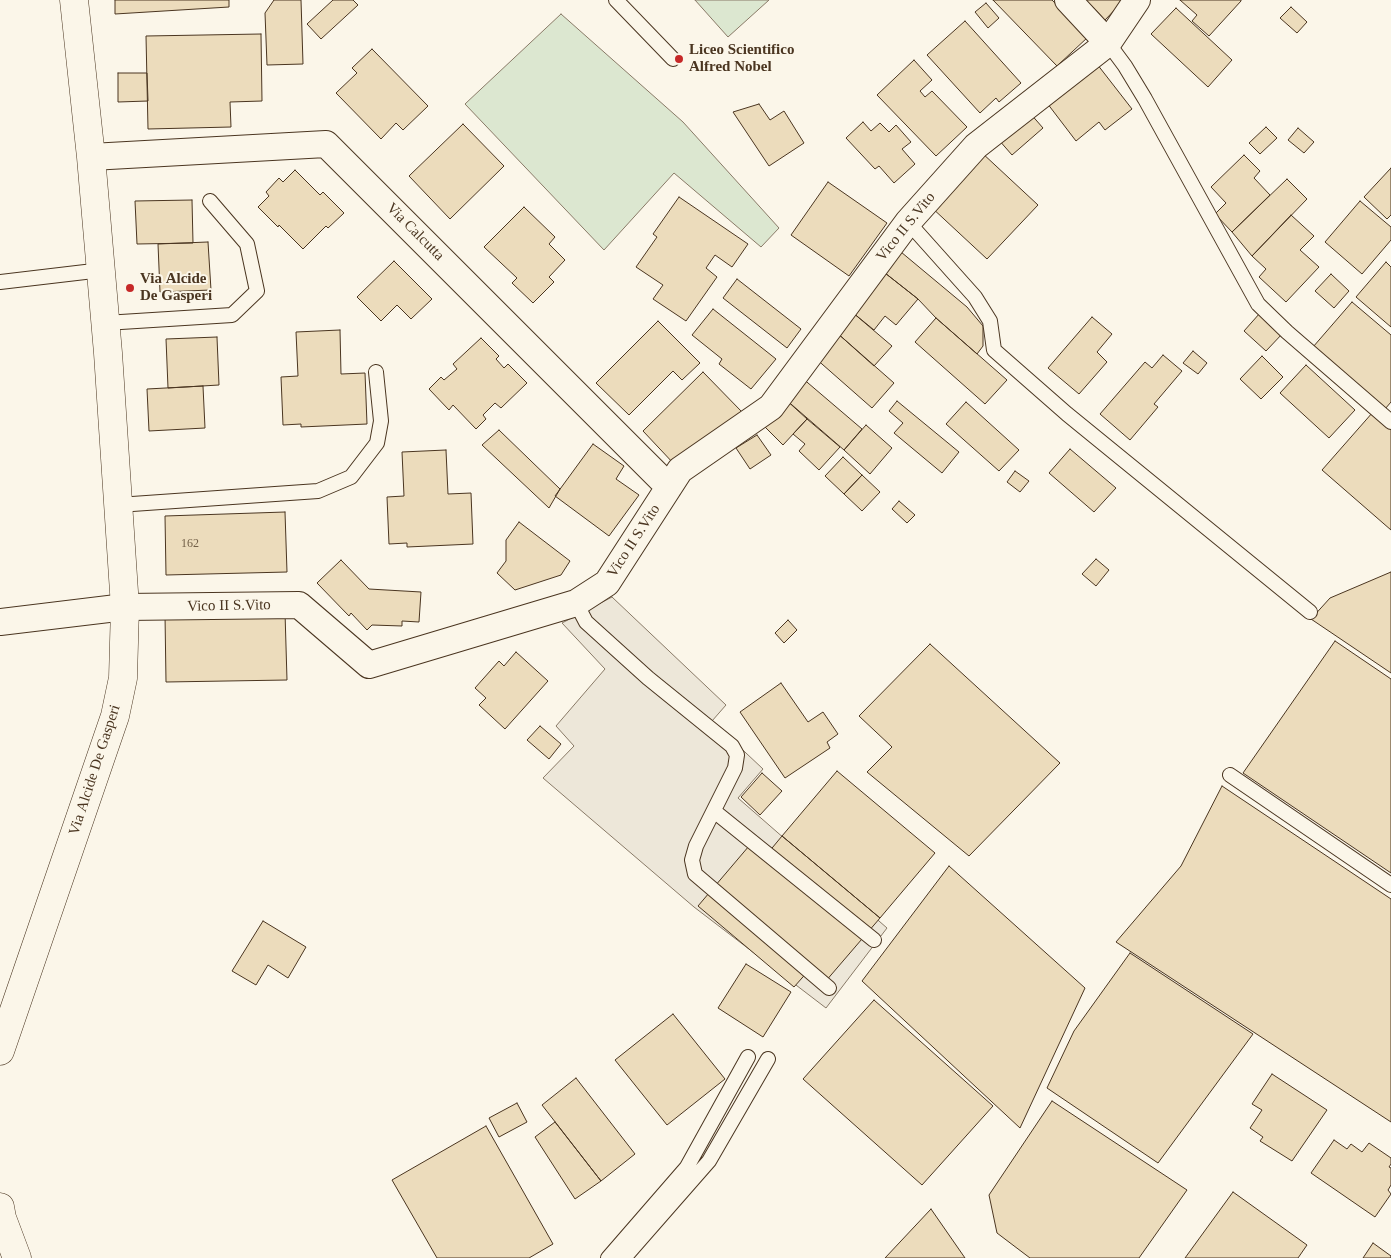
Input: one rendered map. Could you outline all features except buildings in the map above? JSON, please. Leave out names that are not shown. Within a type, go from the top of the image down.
[{"type":"street","name":"Via Alcide De Gasperi","points":[[0,1051],[116,716],[123,678],[125,607],[102,270],[74,0]]},
{"type":"street","points":[[1068,0],[1108,43]]},
{"type":"street","name":"Vico II S.Vito","points":[[0,622],[125,607],[299,605],[369,665],[576,603],[607,583],[680,470],[771,407],[908,222],[976,146],[1108,43],[1137,0]]},
{"type":"street","name":"Via Calcutta","points":[[91,157],[326,144],[669,487]]},
{"type":"street","points":[[1,1214],[17,1258]]},
{"type":"lane","points":[[616,0],[673,58]]},
{"type":"lane","points":[[1108,43],[1145,99],[1258,304],[1287,332],[1391,422]]},
{"type":"lane","points":[[105,323],[232,316],[257,291],[247,244],[210,202]]},
{"type":"lane","points":[[908,222],[975,297],[990,321],[994,350],[1067,414],[1310,612]]},
{"type":"lane","points":[[0,282],[102,270]]},
{"type":"lane","points":[[118,505],[318,491],[351,477],[377,443],[381,421],[376,372]]},
{"type":"lane","points":[[576,603],[586,622],[648,678],[732,746],[736,755],[735,768],[696,846],[692,860],[695,874],[829,988]]},
{"type":"lane","points":[[1230,775],[1391,885]]},
{"type":"lane","points":[[714,811],[874,940]]},
{"type":"lane","points":[[608,1258],[687,1167],[748,1057]]},
{"type":"lane","points":[[624,1258],[709,1161],[768,1059]]},
{"type":"green space","points":[[695,0],[769,0],[728,37]]},
{"type":"green space","points":[[561,14],[683,122],[779,228],[761,247],[674,173],[604,250],[465,104]]},
{"type":"shaded area","points":[[612,597],[726,705],[712,721],[763,769],[738,798],[887,928],[826,1008],[694,907],[543,778],[574,746],[556,726],[605,669],[562,623]]},
{"type":"place","name":"Liceo Scientifico Alfred Nobel","points":[[679,59]]},
{"type":"place","name":"Via Alcide De Gasperi","points":[[130,288]]}]
